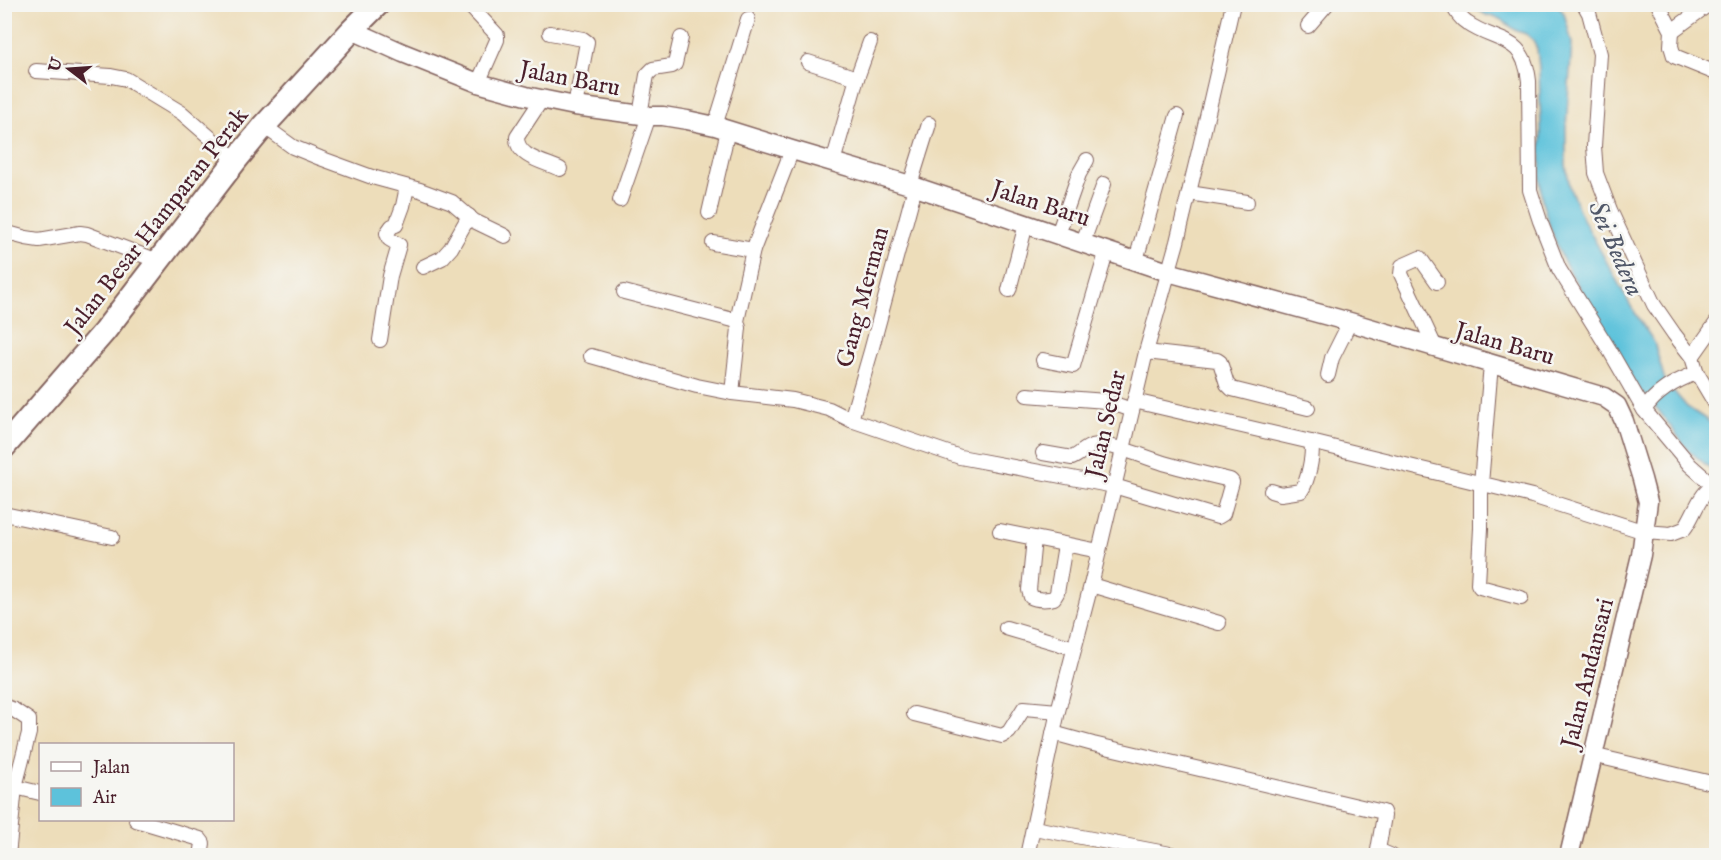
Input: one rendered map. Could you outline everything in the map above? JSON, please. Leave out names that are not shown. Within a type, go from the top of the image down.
[{"type":"main road","name":"Jalan Besar Hamparan Perak","points":[[4,447],[104,332],[264,126],[376,5]]},
{"type":"street","points":[[468,4],[497,35],[497,40],[478,82]]},
{"type":"street","name":"Jalan Sedar","points":[[1027,855],[1058,711],[1091,585],[1146,352],[1189,193],[1233,4]]},
{"type":"street","points":[[1308,26],[1327,4]]},
{"type":"street","points":[[1452,4],[1465,22],[1510,42],[1527,64],[1530,190],[1559,269],[1646,406],[1690,465],[1716,488]]},
{"type":"street","points":[[1584,4],[1589,13],[1600,54],[1594,146],[1596,173],[1610,210],[1654,304],[1692,357],[1697,373],[1716,405]]},
{"type":"street","points":[[1658,4],[1672,31],[1671,46],[1674,56],[1716,72]]},
{"type":"street","points":[[1672,31],[1709,4]]},
{"type":"street","points":[[709,213],[721,128],[748,19]]},
{"type":"street","name":"Jalan Baru","points":[[352,30],[403,53],[478,82],[577,106],[644,116],[663,116],[721,128],[913,186],[1168,272],[1350,322],[1604,397],[1617,406],[1627,431],[1648,502]]},
{"type":"street","points":[[550,33],[583,39],[587,42],[577,106]]},
{"type":"street","points":[[620,200],[644,116],[647,75],[653,69],[675,64],[681,38]]},
{"type":"street","points":[[833,162],[857,78],[870,42]]},
{"type":"street","points":[[808,62],[857,78]]},
{"type":"street","points":[[36,71],[111,76],[126,80],[182,113],[236,160]]},
{"type":"street","points":[[542,99],[516,142],[522,153],[560,169]]},
{"type":"street","points":[[1136,260],[1177,116]]},
{"type":"street","name":"Gang Merman","points":[[850,420],[871,351],[929,124]]},
{"type":"street","points":[[264,126],[293,147],[320,159],[452,202],[474,221],[505,236]]},
{"type":"street","points":[[732,393],[739,328],[737,321],[753,250],[792,150]]},
{"type":"street","points":[[1058,234],[1079,174],[1087,160]]},
{"type":"street","points":[[1083,242],[1104,184]]},
{"type":"street","points":[[380,340],[390,276],[399,249],[397,242],[387,237],[387,233],[392,226],[396,225],[407,187]]},
{"type":"street","points":[[1189,193],[1247,202]]},
{"type":"street","points":[[423,267],[442,258],[451,248],[469,216]]},
{"type":"street","points":[[1009,290],[1026,224]]},
{"type":"street","points":[[4,232],[39,240],[80,233],[87,234],[158,261]]},
{"type":"street","points":[[713,243],[753,250]]},
{"type":"street","points":[[1043,360],[1073,366],[1107,250]]},
{"type":"street","points":[[1436,349],[1401,274],[1401,268],[1420,258],[1437,282]]},
{"type":"street","points":[[624,292],[737,321]]},
{"type":"street","points":[[1328,375],[1332,358],[1350,322]]},
{"type":"street","points":[[1692,357],[1716,323]]},
{"type":"street","points":[[1146,352],[1217,360],[1220,362],[1227,384],[1232,389],[1308,408]]},
{"type":"street","points":[[591,356],[697,386],[732,393],[793,400],[829,410],[850,420],[960,457],[1114,486],[1218,517],[1223,514],[1232,482],[1166,464],[1122,448],[1094,445],[1072,458],[1043,453]]},
{"type":"street","points":[[1491,364],[1481,484],[1478,584],[1480,587],[1521,598]]},
{"type":"street","points":[[1646,406],[1678,380],[1697,373]]},
{"type":"street","points":[[1027,395],[1106,401],[1311,442],[1532,496],[1644,532],[1671,534],[1684,530],[1698,508],[1703,495],[1710,489],[1716,492]]},
{"type":"street","points":[[1271,491],[1281,494],[1301,491],[1306,485],[1311,442]]},
{"type":"street","name":"Jalan Andansari","points":[[1569,855],[1641,555],[1648,502]]},
{"type":"street","points":[[4,513],[112,537]]},
{"type":"street","points":[[1000,531],[1099,551]]},
{"type":"street","points":[[1034,538],[1029,590],[1031,597],[1035,599],[1054,598],[1057,593],[1065,545]]},
{"type":"street","points":[[1091,585],[1219,623]]},
{"type":"street","points":[[1006,628],[1074,648]]},
{"type":"street","points":[[4,706],[29,720],[29,733],[15,787],[8,855]]},
{"type":"street","points":[[915,714],[1002,736],[1010,732],[1024,708],[1058,711]]},
{"type":"street","points":[[1053,733],[1383,812],[1378,850],[1392,855]]},
{"type":"street","points":[[1592,755],[1716,784]]},
{"type":"street","points":[[15,787],[39,793]]},
{"type":"street","points":[[142,821],[200,839],[203,843],[201,855]]},
{"type":"street","points":[[1034,828],[1181,855]]},
{"type":"water","points":[[1470,5],[1557,5],[1564,13],[1572,43],[1566,127],[1566,165],[1570,188],[1582,217],[1632,308],[1654,342],[1665,381],[1687,407],[1716,426],[1716,473],[1688,450],[1659,411],[1637,387],[1562,258],[1542,202],[1539,68],[1537,49],[1533,40],[1500,19],[1486,15]]},
{"type":"water label","name":"Sei Bedera","points":[[1617,248]]}]
